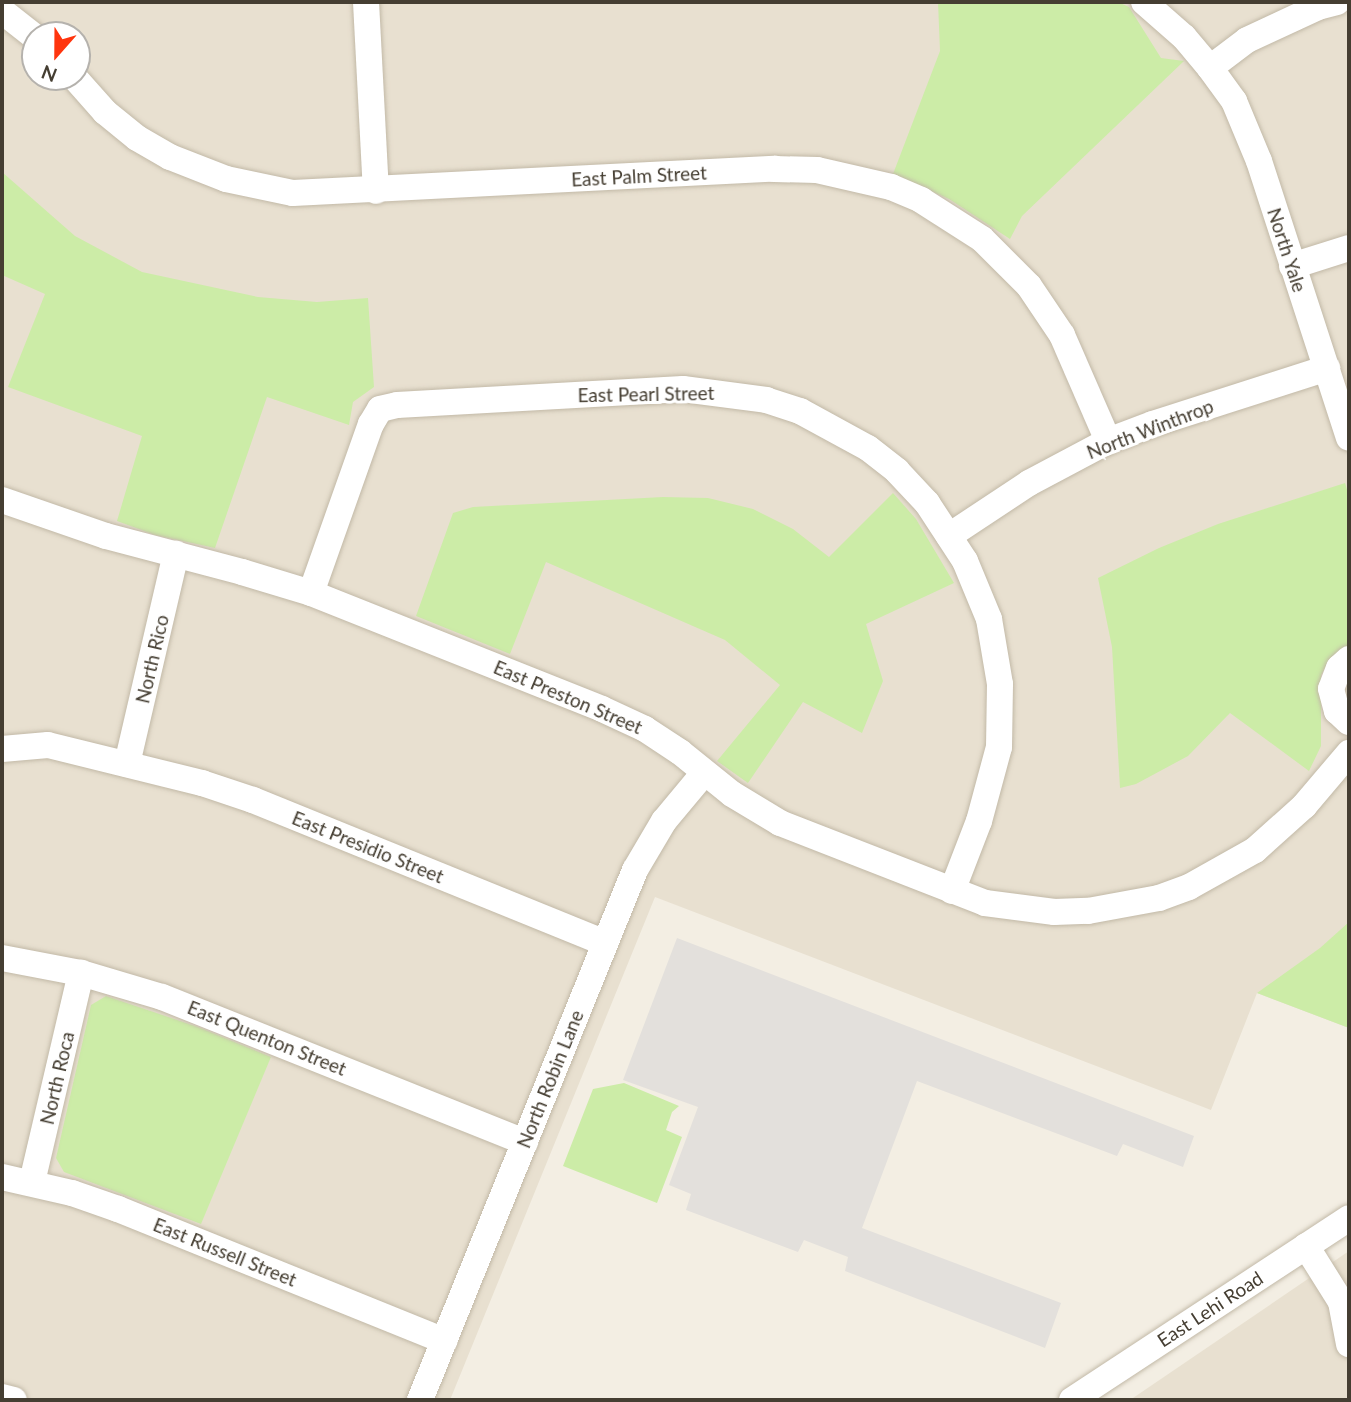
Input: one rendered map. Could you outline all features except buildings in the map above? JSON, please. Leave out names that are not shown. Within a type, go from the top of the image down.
[{"type":"street","points":[[366,2],[376,191]]},
{"type":"street","name":"North Yale","points":[[1144,2],[1184,37],[1234,101],[1247,131],[1349,438]]},
{"type":"street","points":[[1210,68],[1247,40],[1318,7],[1337,2]]},
{"type":"street","points":[[2,11],[21,26]]},
{"type":"street","name":"East Palm Street","points":[[86,91],[105,112],[137,138],[198,170],[237,182],[292,193],[376,191],[774,169],[817,170],[891,187],[921,200],[982,239],[1029,286],[1062,335],[1108,441]]},
{"type":"street","points":[[1292,266],[1349,248]]},
{"type":"street","name":"North Winthrop","points":[[950,536],[1029,484],[1108,441],[1326,368]]},
{"type":"street","name":"East Pearl Street","points":[[311,593],[371,424],[380,409],[397,405],[682,389],[766,400],[834,427],[868,448],[912,487],[950,536],[979,590],[989,619],[1000,684],[1001,717],[994,774],[952,891]]},
{"type":"street","name":"East Preston Street","points":[[2,500],[106,536],[311,593],[602,709],[645,729],[754,809],[780,823],[985,903],[1054,912],[1120,907],[1159,898],[1189,887],[1255,850],[1304,806],[1349,753]]},
{"type":"street","name":"North Rico","points":[[127,764],[176,554]]},
{"type":"street","name":"East Preston Street","points":[[1326,778],[1343,716],[1331,689],[1334,678],[1349,659]]},
{"type":"street","name":"East Presidio Street","points":[[2,749],[48,745],[127,764],[253,800],[605,943]]},
{"type":"street","name":"North Robin Lane","points":[[420,1400],[605,943],[648,845],[704,772]]},
{"type":"street","name":"East Quenton Street","points":[[2,958],[81,973],[201,1011],[524,1142]]},
{"type":"street","name":"North Roca","points":[[32,1182],[81,973]]},
{"type":"street","name":"East Russell Street","points":[[2,1177],[32,1182],[118,1209],[444,1341]]},
{"type":"street","name":"East Lehi Road","points":[[1072,1400],[1349,1218]]},
{"type":"street","points":[[1306,1246],[1345,1304],[1349,1344]]},
{"type":"street","points":[[2,1397],[14,1400]]},
{"type":"shaded area","points":[[2,2],[1349,2],[1349,1028],[1257,993],[1211,1110],[655,897],[450,1400],[2,1400]]},
{"type":"shaded area","points":[[677,938],[1194,1136],[1183,1167],[1123,1144],[1117,1156],[917,1081],[862,1228],[1061,1303],[1045,1348],[845,1271],[848,1257],[804,1240],[798,1252],[686,1210],[691,1194],[669,1185],[698,1107],[623,1080]]},
{"type":"shaded area","points":[[1349,1251],[1349,1400],[1130,1400]]},
{"type":"green space","points":[[938,2],[1118,2],[1129,7],[1161,58],[1184,61],[1022,216],[1010,239],[949,199],[893,174],[940,51]]},
{"type":"green space","points":[[2,172],[75,236],[142,272],[258,297],[317,302],[368,298],[374,387],[353,402],[349,425],[267,397],[215,548],[155,535],[117,521],[142,436],[8,387],[45,294],[2,275]]},
{"type":"green space","points":[[1345,483],[1349,496],[1349,645],[1329,662],[1321,675],[1321,746],[1309,771],[1230,713],[1188,756],[1136,784],[1120,788],[1112,647],[1098,578],[1159,548],[1218,524]]},
{"type":"green space","points":[[893,493],[916,519],[954,583],[866,624],[883,681],[862,733],[803,702],[748,783],[717,761],[780,685],[725,640],[546,562],[510,654],[416,616],[453,513],[473,507],[663,497],[708,498],[753,509],[793,529],[829,557]]},
{"type":"green space","points":[[1349,922],[1349,1028],[1257,993],[1320,948]]},
{"type":"green space","points":[[106,996],[198,1027],[271,1057],[201,1224],[64,1172],[56,1158],[91,1005]]},
{"type":"green space","points":[[624,1083],[679,1106],[672,1112],[666,1130],[682,1137],[657,1203],[563,1166],[593,1089]]}]
